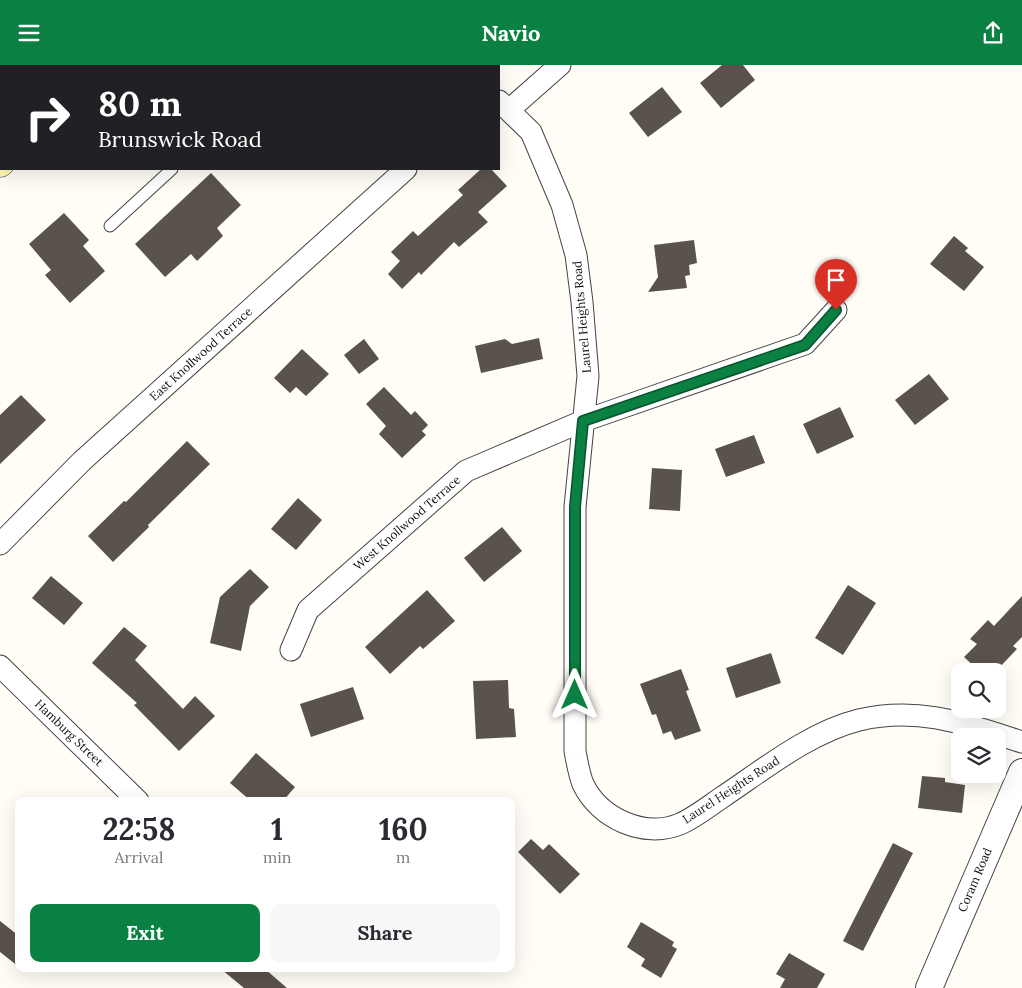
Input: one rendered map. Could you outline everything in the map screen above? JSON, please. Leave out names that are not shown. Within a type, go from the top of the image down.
[{"type":"street","points":[[504,105],[560,65]]},
{"type":"street","name":"Laurel Heights Road","points":[[504,105],[531,132],[562,205],[576,255],[588,376],[575,507],[575,751],[583,784],[601,809],[627,824],[640,828],[656,829],[679,824],[690,819],[792,750],[828,731],[858,720],[890,714],[922,715],[954,721],[1022,742]]},
{"type":"street","name":"East Knollwood Terrace","points":[[0,544],[82,461],[405,170]]},
{"type":"street","name":"West Knollwood Terrace","points":[[291,650],[308,610],[466,471],[583,421],[805,345],[836,310]]},
{"type":"street","name":"Hamburg Street","points":[[0,666],[134,797]]},
{"type":"street","name":"Coram Road","points":[[929,988],[1022,772]]},
{"type":"lane","points":[[110,226],[171,170]]},
{"type":"building","points":[[722,65],[743,65],[755,80],[721,108],[700,83]]},
{"type":"building","points":[[662,87],[682,112],[648,137],[629,113]]},
{"type":"building","points":[[480,170],[492,170],[507,186],[478,212],[488,222],[459,247],[454,242],[421,275],[419,272],[402,289],[388,274],[400,261],[391,252],[413,231],[418,236],[463,195],[458,190]]},
{"type":"building","points":[[211,173],[241,205],[217,228],[223,236],[197,261],[191,254],[165,277],[135,244]]},
{"type":"building","points":[[64,213],[89,240],[83,246],[105,271],[70,303],[45,275],[51,270],[29,244]]},
{"type":"building","points":[[954,236],[968,248],[965,251],[984,267],[964,291],[930,264]]},
{"type":"building","points":[[694,240],[697,263],[689,265],[690,275],[685,276],[687,288],[648,292],[658,277],[654,245]]},
{"type":"building","points":[[539,338],[543,359],[481,373],[475,346],[505,339],[512,344]]},
{"type":"building","points":[[364,339],[379,359],[359,374],[344,355]]},
{"type":"building","points":[[302,349],[329,374],[306,396],[296,387],[290,393],[274,378]]},
{"type":"building","points":[[929,374],[949,399],[915,425],[895,400]]},
{"type":"building","points":[[384,387],[411,415],[415,411],[428,425],[422,431],[426,435],[402,458],[379,434],[386,426],[366,404]]},
{"type":"building","points":[[21,395],[46,420],[0,464],[0,415]]},
{"type":"building","points":[[840,407],[854,437],[817,454],[803,424]]},
{"type":"building","points":[[754,435],[765,463],[726,477],[715,449]]},
{"type":"building","points":[[187,441],[210,464],[113,562],[88,536],[124,501],[126,502]]},
{"type":"building","points":[[652,468],[682,470],[680,511],[649,509]]},
{"type":"building","points":[[298,498],[322,520],[296,550],[271,529]]},
{"type":"building","points":[[502,527],[522,551],[484,582],[464,558]]},
{"type":"building","points":[[250,569],[269,587],[250,606],[241,651],[210,643],[220,597]]},
{"type":"building","points":[[51,576],[83,603],[64,625],[32,598]]},
{"type":"building","points":[[848,585],[876,603],[843,655],[815,638]]},
{"type":"building","points":[[427,590],[455,621],[423,649],[420,646],[390,674],[365,647]]},
{"type":"building","points":[[1022,596],[1022,637],[1013,646],[1017,649],[1004,663],[970,663],[964,657],[977,644],[970,639],[988,620],[994,626]]},
{"type":"building","points":[[124,627],[147,646],[135,660],[183,709],[195,696],[215,716],[179,751],[134,705],[137,703],[92,663]]},
{"type":"building","points":[[771,653],[781,683],[736,698],[726,668]]},
{"type":"building","points":[[681,669],[689,690],[686,691],[701,731],[675,740],[671,731],[663,734],[656,714],[652,715],[640,684]]},
{"type":"building","points":[[508,680],[509,708],[514,709],[516,737],[476,739],[473,681]]},
{"type":"building","points":[[353,687],[364,719],[311,737],[300,704]]},
{"type":"building","points":[[256,753],[295,787],[286,797],[246,797],[230,783]]},
{"type":"building","points":[[922,776],[945,778],[945,782],[965,785],[962,813],[918,808]]},
{"type":"building","points":[[531,839],[543,850],[549,844],[580,874],[560,894],[518,852]]},
{"type":"building","points":[[893,843],[913,853],[863,951],[843,941]]},
{"type":"building","points":[[0,921],[15,933],[15,964],[0,952]]},
{"type":"building","points":[[641,922],[674,942],[672,946],[677,949],[661,978],[641,966],[645,959],[627,947]]},
{"type":"building","points":[[789,953],[825,974],[817,988],[780,988],[785,979],[776,974]]},
{"type":"building","points":[[225,972],[268,972],[287,988],[244,988]]},
{"type":"route","points":[[575,695],[575,507],[583,421],[805,345],[836,310]]}]
